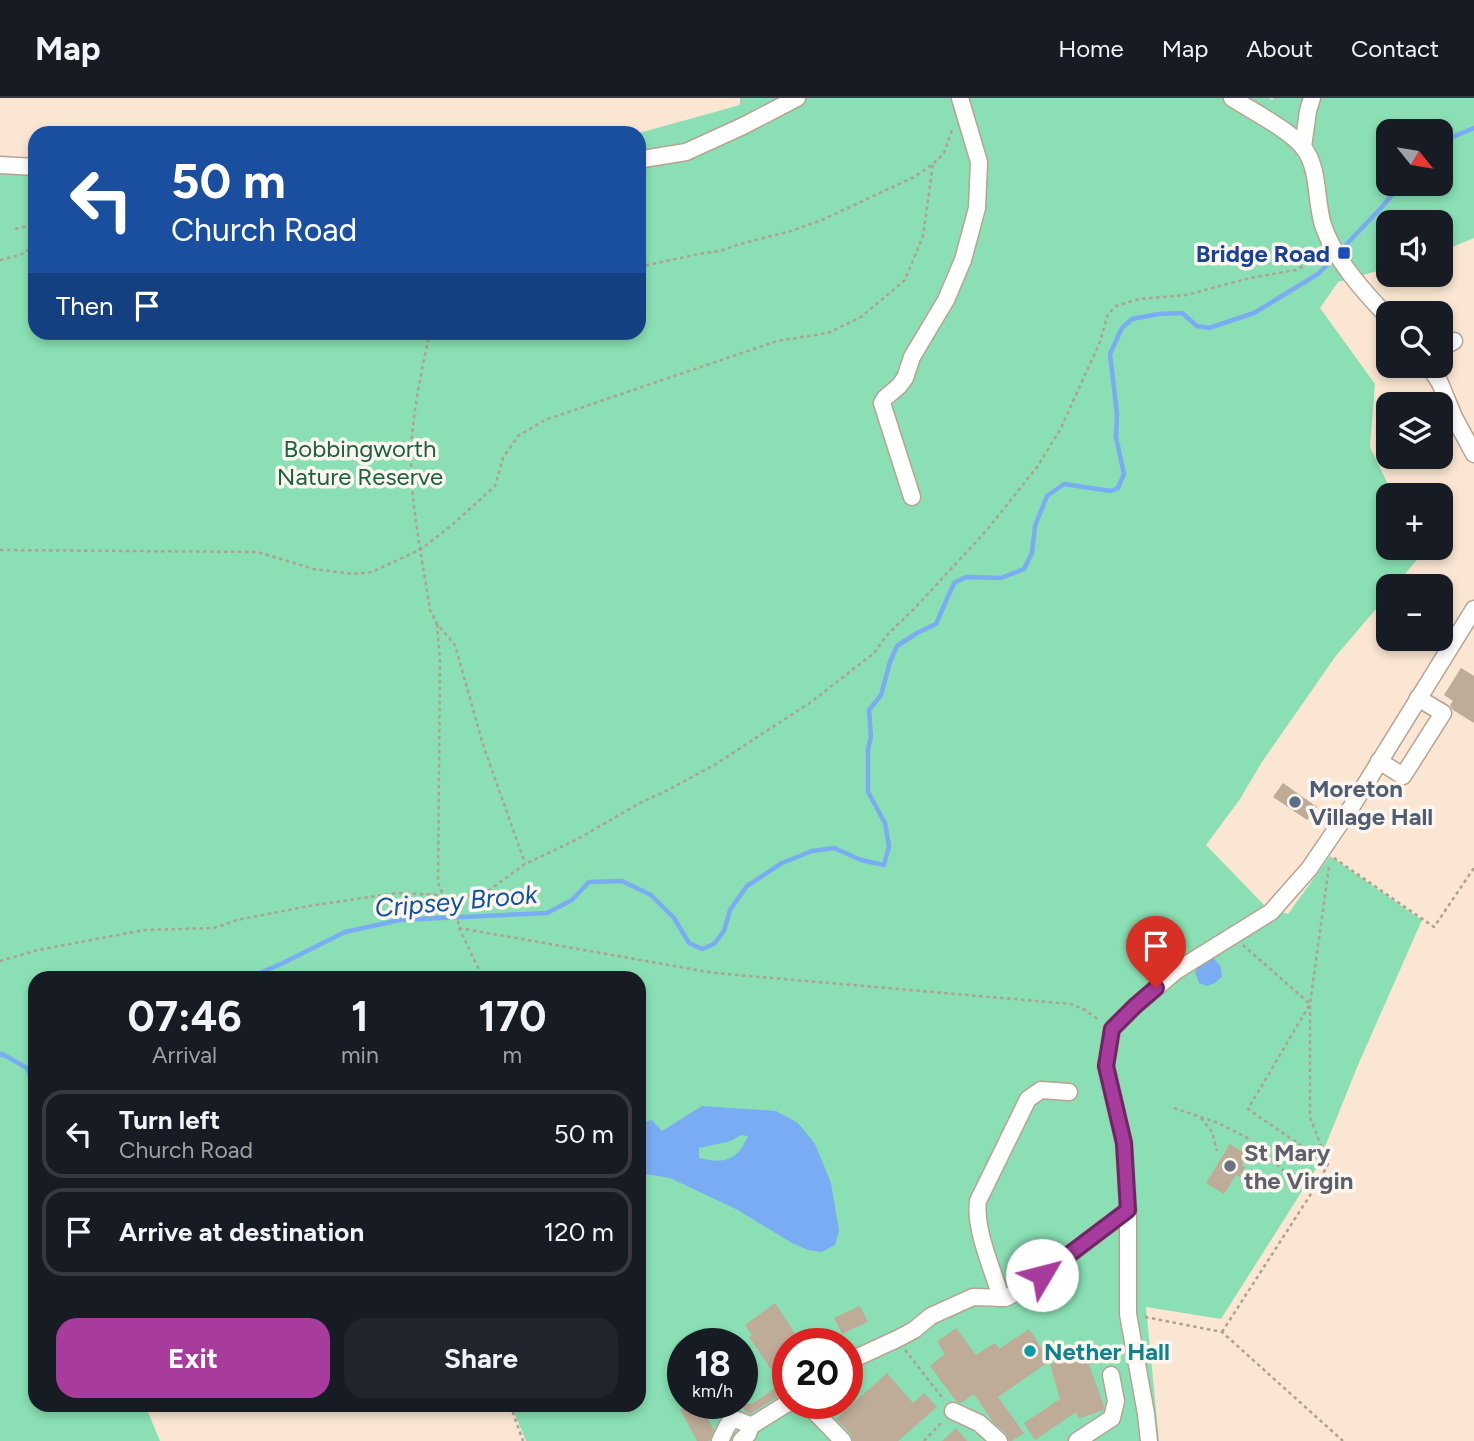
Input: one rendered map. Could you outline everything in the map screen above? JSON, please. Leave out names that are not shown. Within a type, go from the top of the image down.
[{"type":"street","points":[[646,157],[686,152],[797,98]]},
{"type":"street","points":[[912,497],[882,403],[905,378],[912,356],[946,300],[963,260],[978,208],[979,162],[960,98]]},
{"type":"street","points":[[1231,98],[1284,131],[1303,147],[1312,164],[1322,222],[1328,237],[1348,270],[1376,305]]},
{"type":"street","points":[[1303,147],[1312,98]]},
{"type":"street","points":[[0,165],[28,167]]},
{"type":"street","points":[[1437,378],[1474,454]]},
{"type":"street","points":[[1149,1441],[1128,1314],[1128,1210],[1124,1143],[1106,1066],[1112,1029],[1176,971],[1271,912],[1309,869],[1352,806],[1474,608]]},
{"type":"street","points":[[1379,761],[1403,776],[1443,713],[1418,698]]},
{"type":"street","points":[[1001,1298],[981,1233],[978,1201],[1028,1099],[1041,1090],[1069,1092]]},
{"type":"street","points":[[863,1355],[914,1330],[931,1316],[972,1297],[1006,1298],[1028,1286],[1128,1210]]},
{"type":"street","points":[[1077,1441],[1112,1419],[1116,1401],[1111,1375]]},
{"type":"street","points":[[953,1411],[979,1423],[999,1441]]},
{"type":"street","points":[[741,1441],[751,1426],[772,1413]]},
{"type":"street","points":[[720,1441],[734,1419],[751,1426]]},
{"type":"street","points":[[822,1419],[843,1441]]},
{"type":"path","points":[[646,265],[720,251],[824,219],[914,177],[933,164],[944,153],[953,128]]},
{"type":"path","points":[[0,550],[257,552],[314,569],[372,572],[421,549],[453,525],[495,486],[503,458],[517,436],[545,420],[777,341],[828,333],[861,317],[905,280],[923,236],[933,164]]},
{"type":"path","points":[[15,229],[28,226]]},
{"type":"path","points":[[0,961],[38,950],[144,930],[214,929],[237,920],[397,893],[443,895],[455,899],[488,891],[525,864],[576,840],[716,764],[811,702],[874,653],[887,635],[987,530],[1037,467],[1060,430],[1100,342],[1108,314],[1116,306],[1139,299],[1186,295],[1250,278],[1296,270],[1324,256],[1328,237]]},
{"type":"path","points":[[0,260],[20,256],[28,251]]},
{"type":"path","points":[[429,340],[412,438],[412,483],[430,610],[437,624],[455,645],[484,748],[525,864]]},
{"type":"path","points":[[437,624],[440,660],[438,882],[443,895]]},
{"type":"path","points":[[1222,1332],[1318,1184],[1328,1164],[1310,1116],[1310,1003],[1330,856],[1434,927],[1474,868]]},
{"type":"path","points":[[455,899],[459,928],[480,971]]},
{"type":"path","points":[[459,928],[713,973],[1071,1004],[1085,1010],[1112,1029]]},
{"type":"path","points":[[1233,936],[1310,1003]]},
{"type":"path","points":[[1310,1003],[1248,1109],[1328,1164]]},
{"type":"path","points":[[1174,1108],[1219,1123],[1246,1138],[1296,1182],[1318,1184]]},
{"type":"path","points":[[1201,1118],[1212,1132],[1217,1152]]},
{"type":"path","points":[[1128,1314],[1222,1332],[1343,1441]]},
{"type":"path","points":[[897,1339],[953,1411],[924,1441]]},
{"type":"path","points":[[513,1412],[523,1441]]},
{"type":"green space","name":"Bobbingworth Nature Reserve","points":[[740,98],[1474,98],[1474,238],[1453,247],[1453,210],[1376,210],[1376,271],[1338,282],[1320,308],[1375,384],[1370,447],[1376,460],[1376,469],[1381,469],[1387,483],[1376,483],[1376,560],[1417,560],[1405,574],[1376,574],[1376,609],[1335,657],[1206,845],[1264,905],[1288,914],[1330,856],[1422,920],[1316,1169],[1221,1319],[1146,1307],[1159,1441],[526,1441],[514,1412],[646,1412],[646,971],[28,971],[28,1412],[148,1412],[160,1441],[0,1441],[0,162],[28,165],[28,340],[646,340],[646,131],[740,105]]},
{"type":"water","points":[[1213,957],[1221,967],[1222,977],[1207,986],[1199,983],[1195,972],[1202,963]]},
{"type":"water","points":[[702,1106],[776,1111],[798,1123],[815,1144],[831,1183],[839,1231],[835,1245],[822,1252],[808,1250],[736,1209],[670,1178],[646,1174],[646,1121],[652,1120],[662,1131]],"holes":[[[741,1135],[748,1136],[735,1156],[729,1159],[716,1161],[699,1158],[699,1148],[731,1141]]]},
{"type":"building","points":[[1461,668],[1474,676],[1474,723],[1453,710],[1450,705],[1453,701],[1444,695]]},
{"type":"building","name":"Moreton Village Hall","points":[[1283,783],[1317,807],[1307,820],[1273,797]]},
{"type":"building","name":"St Mary the Virgin","points":[[1230,1144],[1248,1155],[1242,1165],[1246,1167],[1239,1177],[1236,1175],[1224,1194],[1206,1183]]},
{"type":"building","points":[[775,1303],[791,1328],[772,1328],[772,1371],[758,1350],[758,1328],[747,1328],[745,1325]]},
{"type":"building","points":[[860,1306],[868,1322],[855,1328],[839,1328],[834,1318]]},
{"type":"building","points":[[956,1328],[976,1355],[995,1343],[999,1349],[1029,1329],[1050,1361],[998,1397],[1024,1433],[1012,1441],[1009,1441],[1006,1434],[993,1422],[974,1394],[961,1403],[956,1401],[930,1366],[945,1354],[937,1342]]},
{"type":"building","points":[[1097,1350],[1101,1361],[1089,1365],[1104,1406],[1103,1410],[1079,1419],[1076,1412],[1035,1440],[1024,1423],[1060,1399],[1050,1364]]},
{"type":"building","points":[[887,1373],[913,1403],[924,1393],[937,1407],[898,1441],[853,1441],[851,1434],[836,1419],[863,1419],[863,1395]]},
{"type":"building","points":[[772,1390],[772,1400],[758,1409],[758,1400]]},
{"type":"building","points":[[685,1419],[708,1419],[714,1430],[709,1441],[697,1441]]},
{"type":"building","points":[[956,1428],[967,1441],[942,1441]]},
{"type":"waterway","name":"Cripsey Brook","points":[[1453,137],[1474,128]]},
{"type":"waterway","name":"Cripsey Brook","points":[[1341,250],[1391,196]]},
{"type":"waterway","name":"Cripsey Brook","points":[[264,971],[345,932],[400,920],[547,913],[572,900],[589,882],[622,881],[651,895],[674,918],[689,943],[702,949],[714,944],[724,931],[730,910],[747,886],[782,863],[812,851],[834,848],[861,860],[884,865],[889,846],[885,823],[868,792],[868,749],[871,737],[869,710],[881,695],[897,646],[936,624],[954,583],[966,577],[1001,578],[1024,569],[1032,553],[1035,526],[1047,496],[1064,484],[1111,491],[1118,488],[1124,474],[1116,437],[1117,414],[1110,354],[1122,328],[1132,319],[1182,313],[1197,326],[1209,328],[1254,313],[1318,274],[1335,257]]},
{"type":"waterway","name":"Cripsey Brook","points":[[0,1055],[28,1070]]},
{"type":"place","name":"Bridge Road","points":[[1344,253]]},
{"type":"place","name":"Moreton Village Hall","points":[[1295,802]]},
{"type":"place","name":"St Mary the Virgin","points":[[1230,1166]]},
{"type":"place","name":"Nether Hall","points":[[1030,1351]]},
{"type":"route","points":[[1042,1275],[1128,1210],[1124,1143],[1106,1066],[1112,1029],[1156,988]]}]
